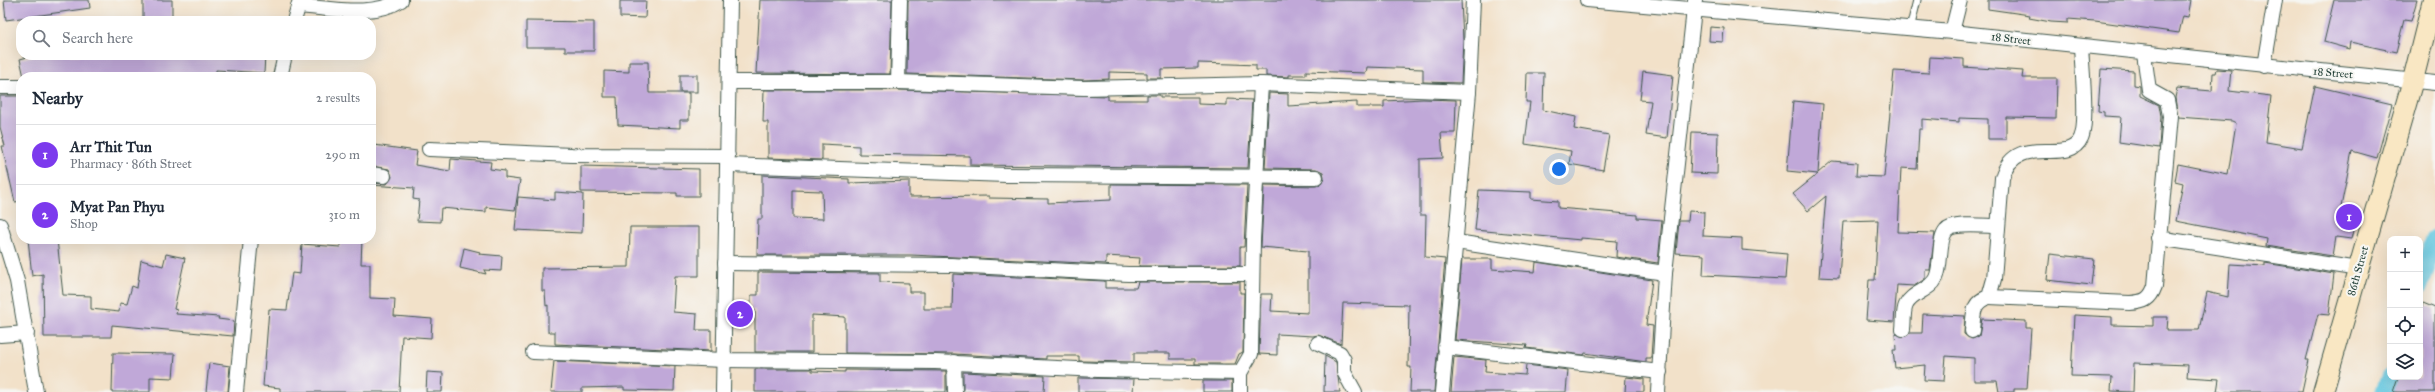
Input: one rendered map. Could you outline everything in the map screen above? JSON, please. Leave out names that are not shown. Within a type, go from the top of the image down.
[{"type":"street","points":[[295,16],[299,3],[370,10],[390,7],[401,0]]},
{"type":"street","points":[[723,392],[730,0]]},
{"type":"street","points":[[898,82],[900,0]]},
{"type":"street","points":[[1442,392],[1469,92],[1473,0]]},
{"type":"street","name":"18 Street","points":[[1587,0],[1693,5],[1841,24],[1952,32],[2144,54],[2435,83]]},
{"type":"street","points":[[1952,32],[1960,0]]},
{"type":"street","points":[[2264,66],[2275,0]]},
{"type":"street","name":"86th Street","points":[[2323,392],[2413,80],[2433,0]]},
{"type":"street","points":[[1658,392],[1665,273],[1693,5]]},
{"type":"street","points":[[1989,297],[1994,279],[2002,178],[2006,165],[2018,154],[2055,152],[2074,146],[2081,138],[2083,121],[2081,47]]},
{"type":"street","points":[[1972,331],[1976,305],[1980,300],[1989,297],[2033,300],[2144,302],[2152,296],[2155,286],[2158,238],[2168,151],[2170,116],[2167,100],[2149,90],[2144,54]]},
{"type":"street","points":[[281,72],[284,60]]},
{"type":"street","points":[[729,82],[898,82],[1084,88],[1261,84],[1469,92]]},
{"type":"street","points":[[1240,392],[1240,373],[1251,354],[1252,274],[1261,84]]},
{"type":"street","points":[[0,87],[16,87]]},
{"type":"street","points":[[429,149],[728,161],[1006,175],[1256,175],[1316,177]]},
{"type":"street","points":[[0,225],[17,281],[36,392]]},
{"type":"street","points":[[1903,329],[1906,304],[1918,292],[1928,288],[1935,280],[1939,269],[1942,238],[1946,230],[1956,226],[1997,226]]},
{"type":"street","points":[[2158,238],[2358,270]]},
{"type":"street","points":[[1456,242],[1665,273]]},
{"type":"street","points":[[236,392],[251,244]]},
{"type":"street","points":[[725,263],[951,265],[1128,274],[1252,274]]},
{"type":"street","points":[[0,335],[27,333]]},
{"type":"street","points":[[1318,343],[1340,353],[1344,360],[1344,372],[1355,392]]},
{"type":"street","points":[[1445,347],[1660,372]]},
{"type":"street","points":[[533,352],[724,360],[954,362],[1098,370],[1240,373]]},
{"type":"street","points":[[954,362],[955,392]]},
{"type":"lane","points":[[1910,29],[1917,0]]},
{"type":"building","points":[[4,0],[89,0],[90,8],[34,16],[16,16],[16,19],[6,20]]},
{"type":"building","points":[[143,0],[172,0],[172,16],[143,16]]},
{"type":"building","points":[[760,0],[892,0],[890,74],[756,73]]},
{"type":"building","points":[[908,0],[1461,0],[1463,40],[1461,83],[1423,82],[1423,69],[1367,67],[1366,73],[1306,71],[1306,75],[1289,75],[1289,77],[1266,76],[1266,70],[1256,70],[1256,65],[1198,63],[1198,68],[1161,69],[1161,78],[1147,78],[1147,73],[1109,72],[1109,79],[1084,80],[907,74]]},
{"type":"building","points":[[1988,0],[2191,0],[2188,17],[2183,16],[2179,33],[2095,21],[2068,19],[2068,23],[2051,22],[2029,18],[2030,15],[1988,9]]},
{"type":"building","points":[[2334,0],[2417,0],[2411,21],[2404,20],[2396,52],[2350,42],[2349,49],[2324,42]]},
{"type":"building","points":[[620,1],[646,1],[645,18],[620,17]]},
{"type":"building","points":[[526,21],[594,22],[594,51],[565,51],[565,47],[526,47]]},
{"type":"building","points":[[1710,27],[1724,28],[1723,42],[1709,41]]},
{"type":"building","points":[[1930,57],[1964,59],[1964,67],[2023,71],[2022,78],[2057,78],[2056,118],[2006,117],[2006,139],[1988,139],[1988,119],[1959,118],[1959,122],[1922,119],[1922,129],[1919,129],[1917,169],[1901,168],[1898,232],[1935,233],[1930,270],[1925,270],[1925,279],[1914,286],[1897,285],[1894,322],[1866,320],[1869,280],[1875,280],[1878,220],[1843,221],[1839,278],[1819,277],[1826,196],[1808,211],[1793,194],[1818,174],[1787,171],[1793,101],[1823,104],[1818,173],[1832,161],[1857,163],[1856,176],[1884,177],[1894,71],[1929,73]]},
{"type":"building","points":[[20,60],[265,60],[264,72],[216,70],[216,72],[23,72]]},
{"type":"building","points":[[629,62],[648,62],[649,93],[689,93],[689,120],[680,120],[680,128],[618,125],[617,97],[604,97],[604,71],[629,72]]},
{"type":"building","points":[[2101,69],[2134,71],[2134,85],[2140,86],[2140,96],[2159,105],[2161,116],[2159,148],[2119,142],[2121,117],[2104,116],[2104,112],[2098,111]]},
{"type":"building","points":[[2217,69],[2231,70],[2229,91],[2271,96],[2266,142],[2302,148],[2315,86],[2392,104],[2377,158],[2352,151],[2341,207],[2358,210],[2351,239],[2336,237],[2333,256],[2266,246],[2267,239],[2176,221],[2183,183],[2175,181],[2178,164],[2228,174],[2236,123],[2232,121],[2178,117],[2175,98],[2177,88],[2212,91],[2213,73],[2216,73]]},
{"type":"building","points":[[1643,71],[1673,75],[1667,138],[1646,135],[1651,101],[1640,100]]},
{"type":"building","points":[[1527,73],[1544,73],[1543,110],[1576,117],[1574,129],[1609,135],[1603,170],[1569,164],[1571,151],[1525,144],[1530,102],[1526,102]]},
{"type":"building","points":[[680,75],[697,75],[697,92],[680,92]]},
{"type":"building","points":[[764,90],[898,90],[1108,96],[1108,100],[1147,100],[1147,95],[1160,95],[1160,97],[1198,97],[1198,104],[1227,105],[1227,99],[1252,100],[1248,168],[970,165],[970,156],[859,154],[859,146],[822,144],[822,160],[768,158],[768,122],[763,122]]},
{"type":"building","points":[[1269,93],[1288,94],[1288,106],[1357,102],[1357,107],[1384,107],[1384,101],[1423,99],[1456,100],[1455,133],[1441,133],[1443,158],[1420,159],[1420,215],[1426,215],[1425,257],[1445,259],[1434,392],[1410,392],[1411,367],[1408,367],[1409,305],[1343,303],[1341,344],[1318,335],[1277,334],[1277,355],[1259,354],[1261,294],[1272,294],[1271,311],[1308,313],[1308,251],[1261,247],[1264,185],[1316,186],[1321,184],[1324,177],[1323,172],[1316,169],[1265,168]]},
{"type":"building","points":[[0,96],[16,96],[16,202],[2,146],[5,146],[0,127]]},
{"type":"building","points":[[1692,132],[1718,133],[1717,174],[1690,173]]},
{"type":"building","points":[[376,145],[417,151],[415,165],[450,171],[451,159],[491,162],[490,169],[505,171],[505,178],[520,180],[515,210],[486,207],[486,212],[441,208],[440,222],[417,221],[419,200],[413,199],[414,188],[376,185],[376,183],[387,184],[392,177],[389,169],[376,167]]},
{"type":"building","points":[[581,166],[699,169],[699,196],[677,196],[677,193],[581,192]]},
{"type":"building","points":[[762,175],[849,179],[849,183],[909,181],[909,197],[989,196],[989,198],[1048,199],[1048,203],[1111,200],[1111,184],[1247,185],[1244,247],[1240,247],[1240,266],[1139,266],[1140,258],[1106,256],[1106,264],[911,255],[757,255],[758,219],[762,219]],"holes":[[[793,190],[822,191],[823,219],[793,218]]]},
{"type":"building","points":[[1479,190],[1531,192],[1531,199],[1558,201],[1558,208],[1637,215],[1637,218],[1662,220],[1658,263],[1616,257],[1617,241],[1581,238],[1581,240],[1475,230]]},
{"type":"building","points":[[555,192],[583,194],[582,233],[515,230],[518,197],[555,200]]},
{"type":"building","points":[[1689,211],[1704,212],[1703,236],[1742,238],[1742,250],[1787,254],[1785,279],[1703,275],[1704,255],[1676,253],[1679,221],[1688,221]]},
{"type":"building","points":[[630,227],[699,227],[699,276],[675,276],[673,312],[697,314],[696,330],[711,330],[711,351],[555,344],[555,332],[548,332],[548,305],[546,306],[545,291],[542,291],[542,268],[629,267]]},
{"type":"building","points":[[29,244],[58,244],[63,295],[91,296],[91,309],[119,312],[120,303],[127,304],[132,286],[137,288],[141,260],[163,266],[166,254],[185,258],[174,309],[177,310],[176,314],[219,317],[218,319],[234,321],[233,336],[112,325],[111,337],[44,337],[43,274],[32,276]]},
{"type":"building","points":[[302,244],[340,247],[340,244],[362,244],[361,264],[370,264],[370,298],[395,299],[394,316],[432,319],[431,338],[402,336],[399,392],[280,392],[280,388],[263,386],[269,309],[287,310],[292,273],[300,274]]},
{"type":"building","points":[[464,248],[480,252],[479,254],[502,256],[501,271],[484,270],[486,274],[460,268]]},
{"type":"building","points":[[2050,254],[2094,259],[2091,285],[2047,280]]},
{"type":"building","points":[[1462,259],[1492,259],[1492,269],[1535,272],[1536,262],[1652,280],[1646,325],[1653,326],[1651,358],[1646,358],[1646,362],[1585,353],[1584,355],[1526,348],[1527,345],[1455,340]]},
{"type":"building","points":[[2265,263],[2334,274],[2329,315],[2318,314],[2306,360],[2309,360],[2302,392],[2217,392],[2219,379],[2187,377],[2188,365],[2134,363],[2133,392],[2111,391],[2112,377],[2071,376],[2074,315],[2112,317],[2112,325],[2153,326],[2153,317],[2168,317],[2167,330],[2199,330],[2207,292],[2228,297],[2230,264],[2265,266]]},
{"type":"building","points":[[758,272],[880,273],[880,282],[909,283],[909,292],[924,292],[924,309],[952,309],[953,274],[1105,281],[1105,288],[1136,288],[1138,282],[1240,282],[1240,293],[1244,293],[1243,352],[1239,354],[1235,364],[1195,364],[1195,359],[1170,359],[1170,353],[1134,353],[1134,362],[1079,361],[1079,356],[1046,356],[1046,359],[954,354],[845,353],[845,317],[812,315],[812,352],[755,352],[755,310],[751,310],[751,295],[758,295]]},
{"type":"building","points":[[2423,303],[2435,308],[2435,392],[2393,392],[2397,380],[2423,380]]},
{"type":"building","points":[[1923,314],[1965,316],[1964,334],[1972,339],[1979,336],[1982,319],[2026,321],[2026,328],[2031,328],[2027,389],[2014,389],[2014,392],[1999,392],[1997,381],[1974,381],[1974,358],[1946,356],[1944,381],[1924,380],[1925,365],[1895,368],[1893,350],[1896,350],[1895,333],[1903,337],[1910,333],[1922,333]]},
{"type":"building","points":[[113,353],[175,354],[173,378],[150,377],[150,392],[112,392]]},
{"type":"building","points":[[1325,356],[1336,362],[1340,392],[1324,392]]},
{"type":"building","points":[[1454,357],[1486,360],[1485,372],[1525,375],[1526,365],[1568,370],[1566,392],[1451,392]]},
{"type":"building","points":[[554,361],[675,366],[674,391],[624,390],[624,387],[582,388],[582,392],[551,392]]},
{"type":"building","points":[[209,363],[230,366],[228,392],[206,392]]},
{"type":"building","points":[[755,369],[812,369],[812,371],[845,372],[845,370],[946,371],[946,392],[755,392]]},
{"type":"building","points":[[427,372],[443,373],[442,392],[426,392]]},
{"type":"building","points":[[963,372],[1045,376],[1044,392],[963,392]]},
{"type":"building","points":[[1626,377],[1644,379],[1644,392],[1625,392]]},
{"type":"building","points":[[1078,378],[1134,379],[1133,392],[1078,392]]},
{"type":"building","points":[[1203,381],[1232,381],[1232,392],[1203,392]]},
{"type":"waterway","points":[[2423,276],[2435,239]]},
{"type":"waterway","points":[[2385,392],[2389,380]]},
{"type":"place","name":"Arr Thit Tun","points":[[2349,217]]},
{"type":"place","name":"Myat Pan Phyu","points":[[740,314]]}]
